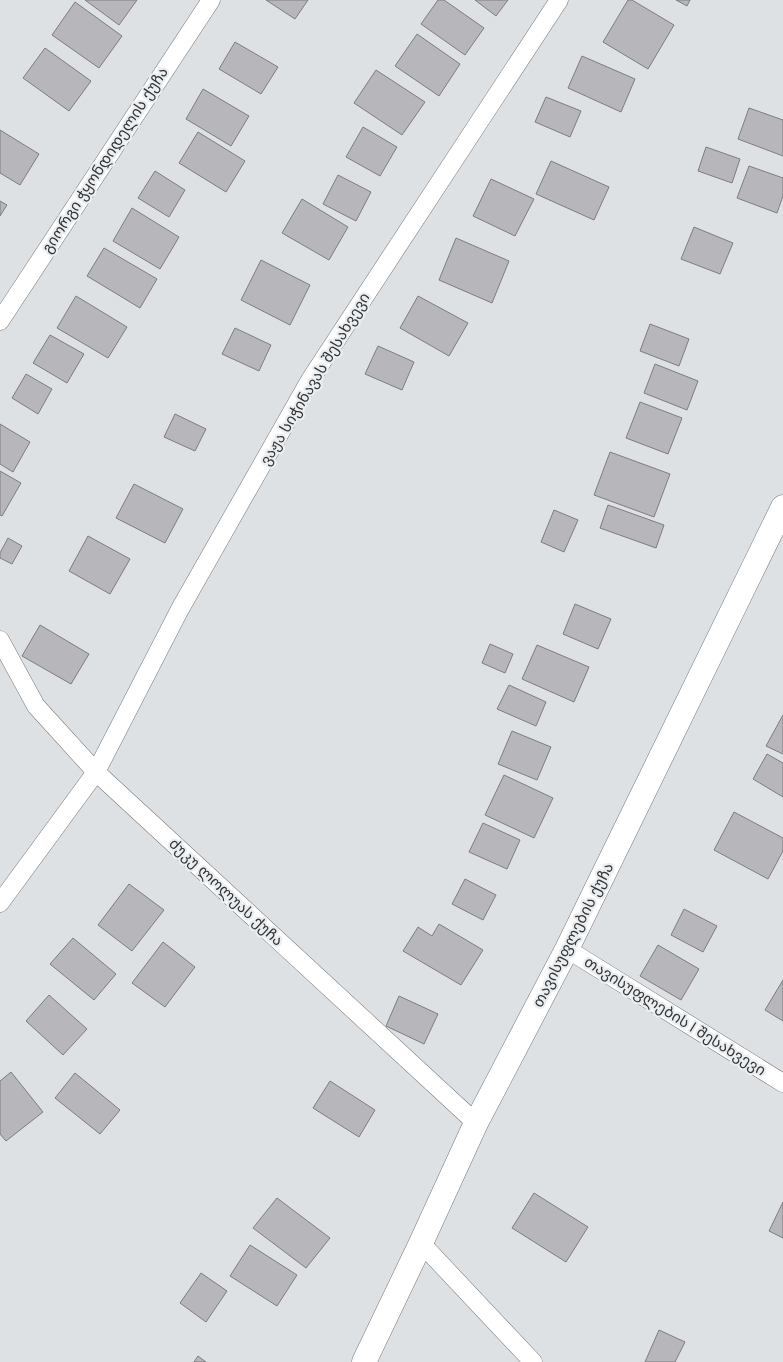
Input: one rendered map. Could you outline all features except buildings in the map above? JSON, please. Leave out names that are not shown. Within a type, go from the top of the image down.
[{"type":"main road","name":"თავისუფლების ქუჩა","points":[[364,1362],[476,1123],[567,949],[783,507]]},
{"type":"street","name":"გიორგი ჭყონდიდელის ქუჩა","points":[[0,321],[211,0]]},
{"type":"street","name":"ვაჟა სიჭინავას შესახვევი","points":[[0,903],[96,772],[180,609],[310,380],[559,0]]},
{"type":"street","name":"ძუკუ ლოლუას ქუჩა","points":[[0,640],[36,706],[96,772],[476,1123]]},
{"type":"street","name":"თავისუფლების I შესახვევი","points":[[567,949],[783,1083]]},
{"type":"street","points":[[421,1243],[533,1362]]}]
